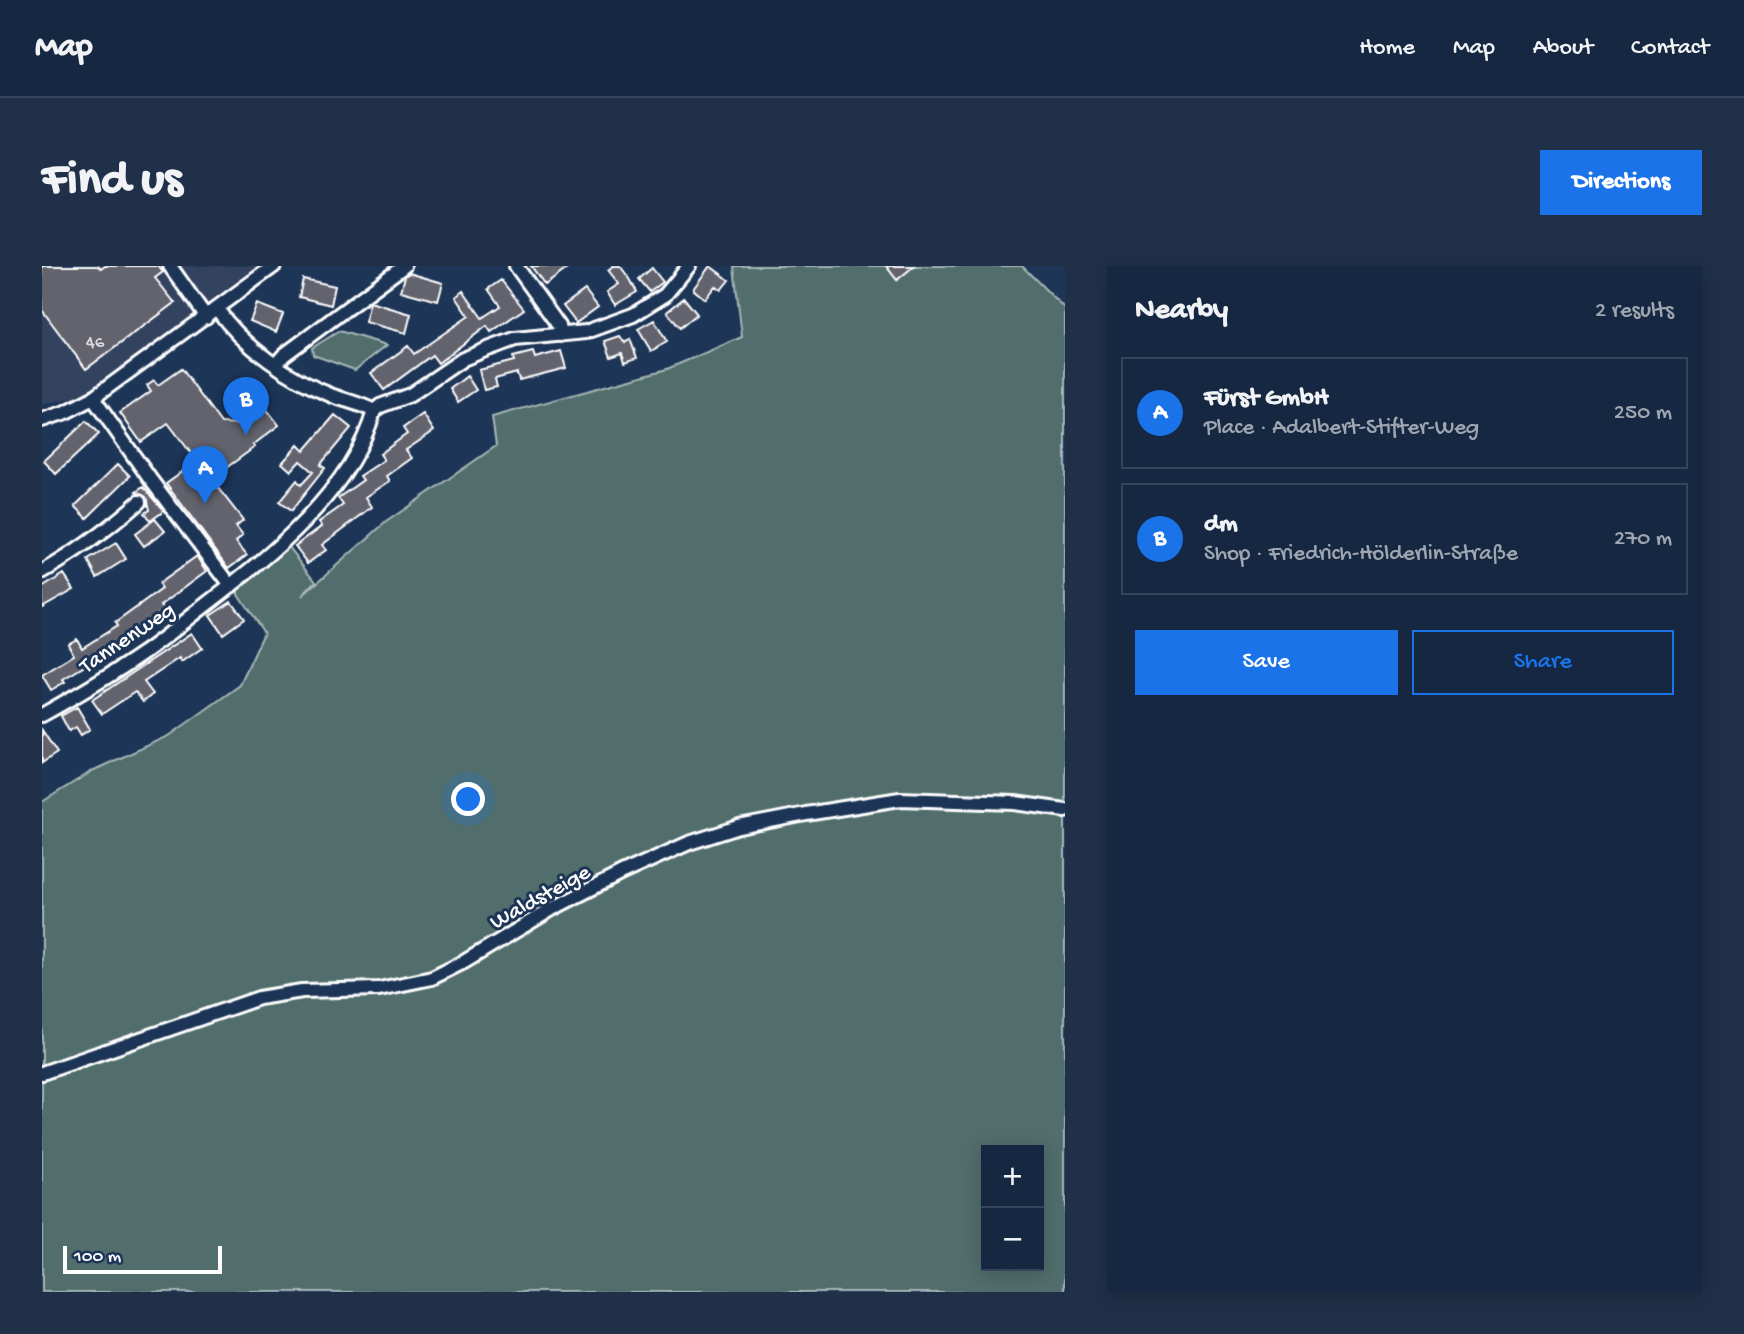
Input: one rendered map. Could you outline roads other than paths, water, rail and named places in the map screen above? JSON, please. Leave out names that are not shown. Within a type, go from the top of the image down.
[{"type":"street","points":[[170,266],[206,317]]},
{"type":"street","points":[[42,420],[66,412],[93,398],[274,266]]},
{"type":"street","points":[[276,364],[284,355],[404,266]]},
{"type":"street","points":[[516,266],[559,326],[561,335]]},
{"type":"street","points":[[217,309],[229,326],[249,345],[276,364],[331,395],[374,411],[380,406],[410,395],[463,359],[488,349],[515,340],[586,332],[633,315],[665,295],[689,266]]},
{"type":"street","points":[[93,398],[231,586]]},
{"type":"street","name":"Tannenweg","points":[[42,715],[141,654],[270,555],[308,518],[353,459],[365,438],[374,411]]},
{"type":"street","points":[[42,572],[71,557],[139,502]]},
{"type":"street","name":"Waldsteige","points":[[42,1073],[259,998],[302,991],[379,989],[432,978],[552,909],[622,873],[679,848],[739,827],[900,799],[1015,803],[1065,810]]},
{"type":"place","name":"dm","points":[[246,435]]},
{"type":"place","name":"Fürst GmbH","points":[[205,504]]}]
